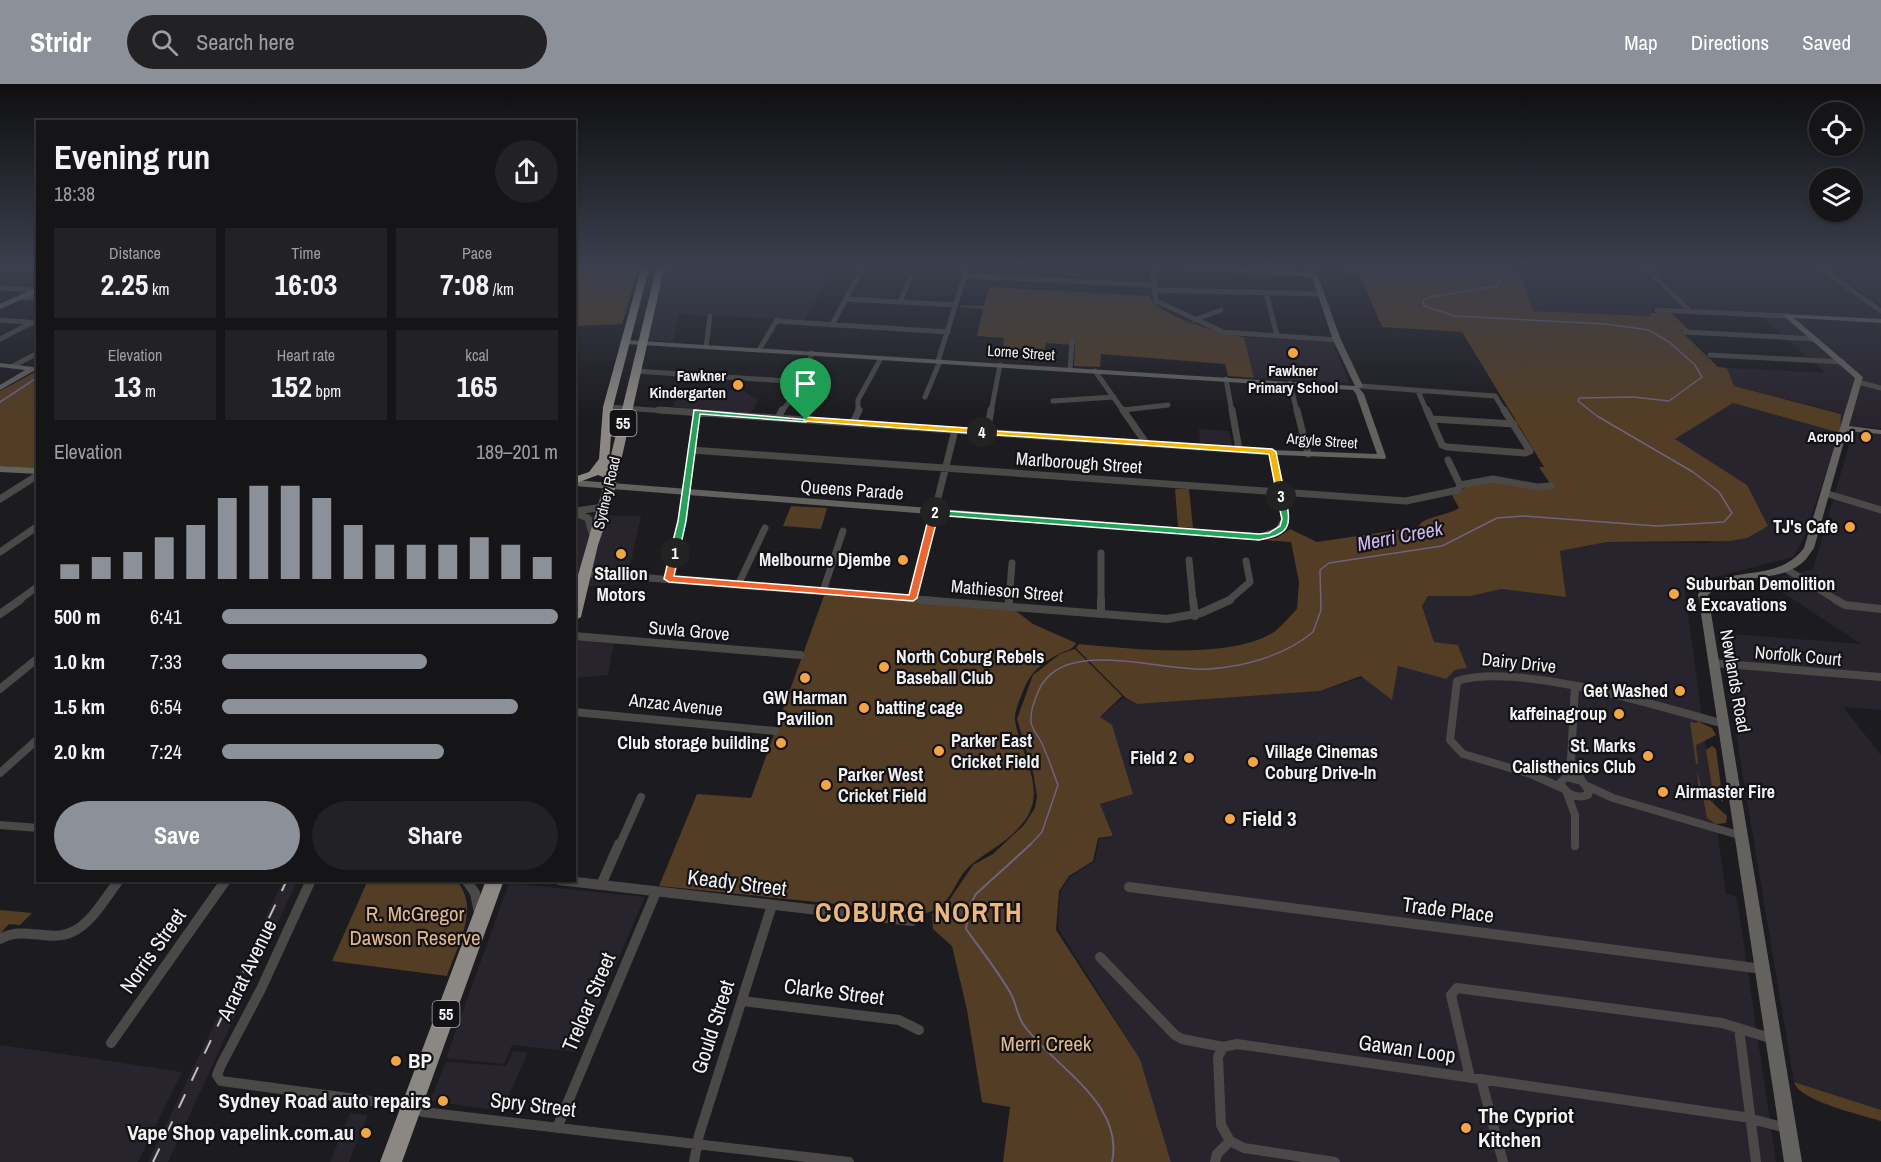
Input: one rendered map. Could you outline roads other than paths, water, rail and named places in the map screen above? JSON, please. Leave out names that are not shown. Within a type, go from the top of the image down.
[{"type":"highway","name":"Sydney Road","points":[[592,539],[598,532],[604,487],[608,407],[633,315]]},
{"type":"highway","name":"Sydney Road","points":[[576,609],[597,508],[626,407],[649,315]]},
{"type":"highway","points":[[576,483],[593,474],[606,456]]},
{"type":"highway","name":"55","points":[[391,1162],[494,882]]},
{"type":"street","points":[[832,325],[837,315]]},
{"type":"street","points":[[926,397],[953,315]]},
{"type":"street","points":[[1184,315],[1223,332],[1337,340]]},
{"type":"street","points":[[1194,320],[1207,315]]},
{"type":"street","points":[[1272,315],[1277,336]]},
{"type":"street","points":[[1329,315],[1357,387]]},
{"type":"street","points":[[1774,315],[1881,321]]},
{"type":"street","points":[[706,346],[710,316]]},
{"type":"street","points":[[1787,316],[1856,373],[1858,382],[1881,388]]},
{"type":"street","points":[[0,320],[35,323]]},
{"type":"street","points":[[759,350],[777,320],[948,332]]},
{"type":"street","points":[[0,339],[35,323]]},
{"type":"street","points":[[1685,332],[1815,339]]},
{"type":"street","points":[[1070,370],[1071,341]]},
{"type":"street","name":"Lorne Street","points":[[626,342],[1498,397],[1514,424]]},
{"type":"street","points":[[778,418],[801,382],[812,353]]},
{"type":"street","points":[[13,366],[36,354]]},
{"type":"street","points":[[1710,355],[1843,362]]},
{"type":"street","points":[[853,423],[859,409],[858,400],[881,358]]},
{"type":"street","points":[[0,365],[33,369],[0,388]]},
{"type":"street","points":[[987,432],[1000,365]]},
{"type":"street","points":[[635,371],[801,382]]},
{"type":"street","points":[[1095,371],[1146,443]]},
{"type":"street","points":[[1226,379],[1239,449]]},
{"type":"street","name":"Newlands Road","points":[[1794,1162],[1703,594],[1706,589],[1786,569],[1806,554],[1858,382]]},
{"type":"street","points":[[1290,383],[1308,454]]},
{"type":"street","name":"Argyle Street","points":[[608,407],[1377,459],[1382,457],[1383,453],[1357,387]]},
{"type":"street","points":[[1418,391],[1442,445],[1530,453],[1514,424],[1432,419]]},
{"type":"street","points":[[1053,401],[1114,397]]},
{"type":"street","points":[[1123,410],[1168,405]]},
{"type":"street","points":[[669,579],[686,493],[697,412]]},
{"type":"street","points":[[1844,428],[1881,432]]},
{"type":"street","points":[[913,598],[955,430]]},
{"type":"street","points":[[1447,447],[1444,450],[1460,485]]},
{"type":"street","name":"Marlborough Street","points":[[691,450],[1410,501],[1458,490],[1460,485],[1493,479],[1537,487],[1551,486]]},
{"type":"street","points":[[1272,452],[1280,493]]},
{"type":"street","points":[[0,469],[36,473]]},
{"type":"street","points":[[0,499],[36,474]]},
{"type":"street","name":"Queens Parade","points":[[576,484],[1246,537],[1271,535],[1284,527],[1286,519],[1280,493]]},
{"type":"street","points":[[1825,494],[1881,510]]},
{"type":"street","points":[[576,512],[597,508]]},
{"type":"street","points":[[576,513],[588,518],[592,539]]},
{"type":"street","points":[[0,552],[36,527]]},
{"type":"street","points":[[738,585],[765,528]]},
{"type":"street","points":[[823,591],[843,531]]},
{"type":"street","points":[[1101,553],[1101,614]]},
{"type":"street","points":[[1189,560],[1195,616]]},
{"type":"street","name":"Mathieson Street","points":[[585,573],[1167,619],[1195,616],[1245,590],[1250,582],[1246,561]]},
{"type":"street","points":[[1009,606],[1012,563]]},
{"type":"street","points":[[1786,569],[1845,605],[1881,609]]},
{"type":"street","points":[[0,614],[36,587]]},
{"type":"street","name":"Suvla Grove","points":[[576,636],[800,655]]},
{"type":"street","points":[[0,689],[36,660]]},
{"type":"street","name":"Norfolk Court","points":[[1713,663],[1881,677]]},
{"type":"street","name":"Dairy Drive","points":[[1564,784],[1463,754],[1454,746],[1450,736],[1457,681],[1476,675],[1575,686],[1724,724]]},
{"type":"street","points":[[1575,686],[1570,760],[1564,784],[1575,815],[1575,846]]},
{"type":"street","name":"Anzac Avenue","points":[[576,711],[775,731]]},
{"type":"street","points":[[0,773],[36,741]]},
{"type":"street","points":[[1570,760],[1585,790],[1575,815]]},
{"type":"street","points":[[1564,784],[1742,836]]},
{"type":"street","points":[[1564,784],[1585,790]]},
{"type":"street","points":[[601,885],[641,797]]},
{"type":"street","points":[[0,825],[36,828]]},
{"type":"street","points":[[0,939],[13,931],[59,935],[75,930],[117,882]]},
{"type":"street","name":"Norris Street","points":[[111,1043],[225,882]]},
{"type":"street","name":"Ararat Avenue","points":[[217,1075],[261,989],[310,882]]},
{"type":"street","points":[[467,882],[475,893],[480,920]]},
{"type":"street","name":"Keady Street","points":[[576,882],[912,921]]},
{"type":"street","name":"Trade Place","points":[[1129,887],[1763,969]]},
{"type":"street","name":"Treloar Street","points":[[557,1128],[656,892]]},
{"type":"street","name":"Gould Street","points":[[694,1162],[772,905]]},
{"type":"street","name":"Gawan Loop","points":[[1100,957],[1175,1035],[1182,1039],[1223,1047],[1237,1044],[1750,1118],[1788,1129]]},
{"type":"street","points":[[1503,1162],[1475,1078],[1451,994],[1457,988],[1722,1023],[1774,1040]]},
{"type":"street","name":"Clarke Street","points":[[742,1001],[899,1020],[919,1030]]},
{"type":"street","points":[[1739,1028],[1756,1162]]},
{"type":"street","points":[[1223,1047],[1218,1058],[1221,1125],[1230,1141],[1244,1148],[1335,1162]]},
{"type":"street","name":"Spry Street","points":[[217,1075],[218,1079],[225,1082],[411,1108],[698,1146],[849,1162]]},
{"type":"street","points":[[1215,1162],[1217,1154],[1230,1141]]},
{"type":"waterway","name":"Merri Creek","points":[[1030,845],[1042,832],[1058,785],[1044,749],[1032,727],[1032,710],[1038,692],[1050,675],[1068,665],[1089,660],[1114,660],[1187,669],[1207,669],[1235,666],[1263,659],[1289,648],[1313,632],[1321,610],[1320,570],[1329,563],[1442,546],[1497,518],[1523,516],[1657,526],[1724,522],[1732,513],[1719,492],[1693,472],[1597,416],[1578,401],[1579,398],[1633,397],[1669,401],[1702,377],[1695,365],[1669,342],[1649,330],[1606,324],[1453,315]]},
{"type":"waterway","points":[[0,402],[36,378]]},
{"type":"waterway","name":"Merri Creek","points":[[1030,845],[976,894],[969,907],[966,929],[1006,985],[1023,1024],[1097,1103],[1108,1121],[1113,1141],[1112,1162]]},
{"type":"railway","points":[[153,1162],[286,882]]},
{"type":"place","name":"Fawkner Primary School","points":[[1293,353]]},
{"type":"place","name":"Fawkner Kindergarten","points":[[738,385]]},
{"type":"place","name":"Acropol","points":[[1866,437]]},
{"type":"place","name":"TJ's Cafe","points":[[1850,527]]},
{"type":"place","name":"Stallion Motors","points":[[621,554]]},
{"type":"place","name":"Melbourne Djembe","points":[[903,560]]},
{"type":"place","name":"Suburban Demolition & Excavations","points":[[1674,594]]},
{"type":"place","name":"North Coburg Rebels Baseball Club","points":[[884,667]]},
{"type":"place","name":"GW Harman Pavilion","points":[[805,678]]},
{"type":"place","name":"Get Washed","points":[[1680,691]]},
{"type":"place","name":"batting cage","points":[[864,708]]},
{"type":"place","name":"kaffeinagroup","points":[[1619,714]]},
{"type":"place","name":"Club storage building","points":[[781,743]]},
{"type":"place","name":"Parker East Cricket Field","points":[[939,751]]},
{"type":"place","name":"St. Marks Calisthenics Club","points":[[1648,756]]},
{"type":"place","name":"Field 2","points":[[1189,758]]},
{"type":"place","name":"Village Cinemas Coburg Drive-In","points":[[1253,762]]},
{"type":"place","name":"Parker West Cricket Field","points":[[826,785]]},
{"type":"place","name":"Airmaster Fire","points":[[1663,792]]},
{"type":"place","name":"Field 3","points":[[1230,819]]},
{"type":"place","name":"BP","points":[[396,1061]]},
{"type":"place","name":"Sydney Road auto repairs","points":[[443,1101]]},
{"type":"place","name":"The Cypriot Kitchen","points":[[1466,1128]]},
{"type":"place","name":"Vape Shop vapelink.com.au","points":[[366,1133]]},
{"type":"district","name":"COBURG NORTH","points":[[919,912]]},
{"type":"park label","name":"R. McGregor Dawson Reserve","points":[[415,926]]}]
